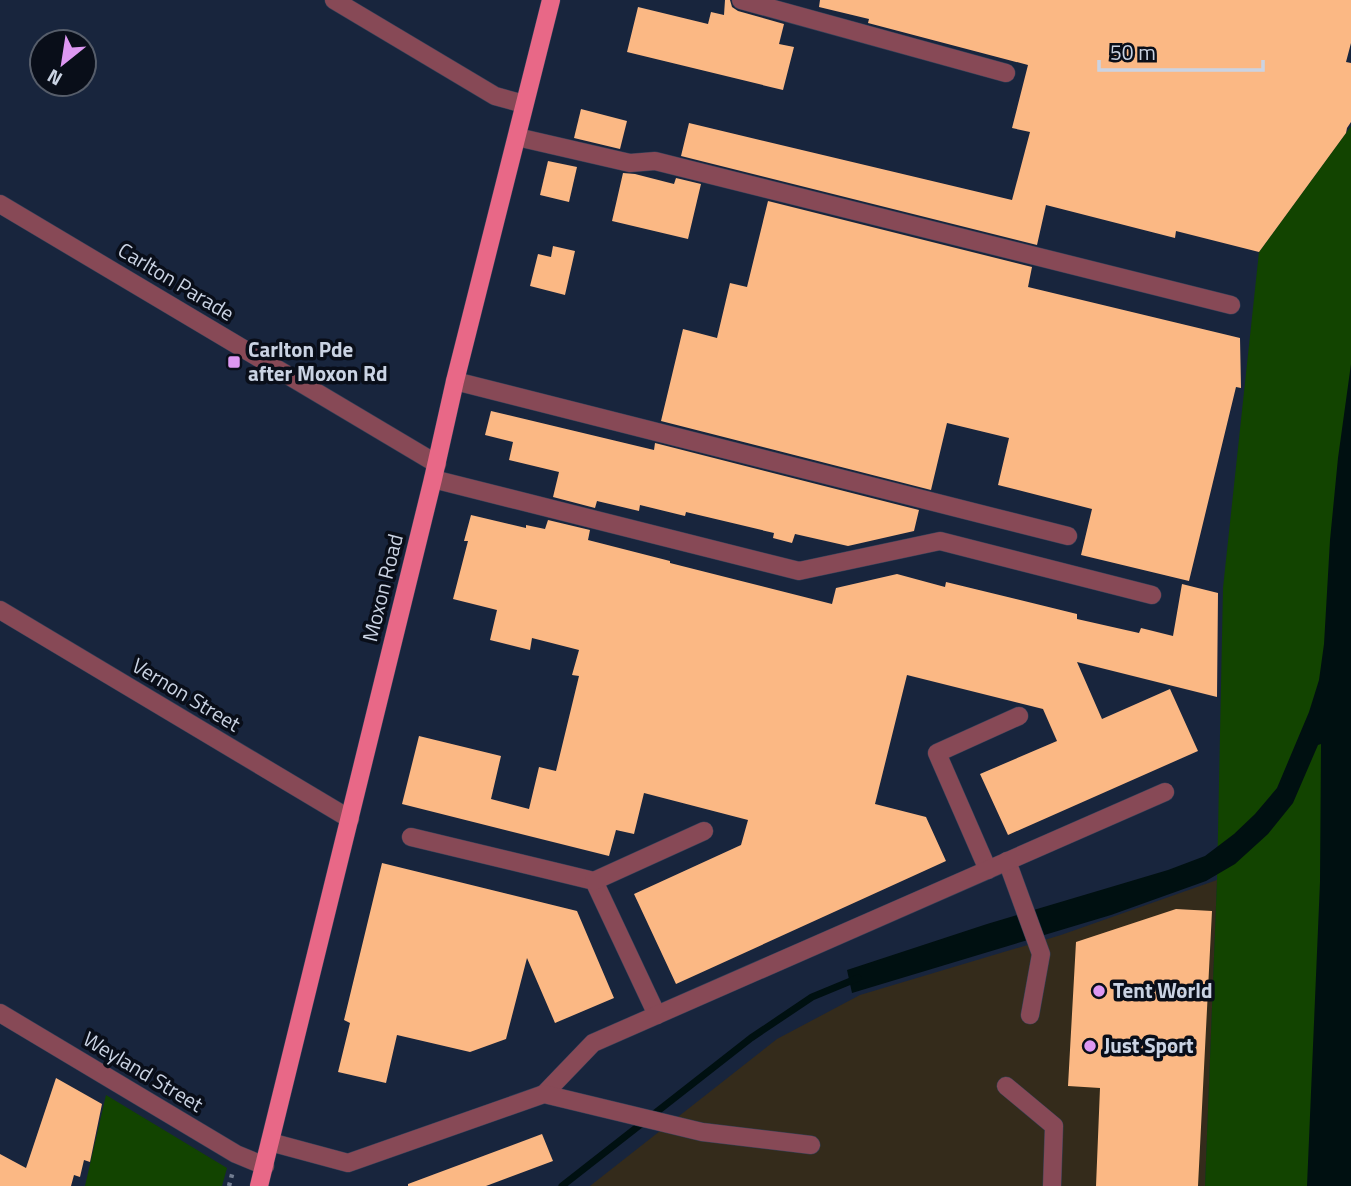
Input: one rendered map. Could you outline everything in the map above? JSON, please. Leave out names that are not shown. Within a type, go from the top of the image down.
[{"type":"main road","name":"Moxon Road","points":[[260,1186],[455,382],[551,0]]},
{"type":"street","points":[[334,0],[487,91],[524,104]]},
{"type":"street","points":[[741,0],[838,35],[1006,73]]},
{"type":"street","points":[[517,137],[630,163],[655,161],[1231,305]]},
{"type":"street","name":"Carlton Parade","points":[[0,204],[435,472],[799,571],[940,541],[1152,595]]},
{"type":"street","points":[[455,382],[1068,536]]},
{"type":"street","name":"Vernon Street","points":[[0,610],[350,819]]},
{"type":"street","points":[[988,870],[937,753],[1018,716]]},
{"type":"street","points":[[270,1142],[348,1163],[544,1094],[593,1043],[1165,792]]},
{"type":"street","points":[[411,837],[594,881],[704,831]]},
{"type":"street","points":[[1007,862],[1041,954],[1030,1015]]},
{"type":"street","points":[[594,881],[657,1015]]},
{"type":"street","name":"Weyland Street","points":[[0,1013],[242,1158],[265,1166]]},
{"type":"street","points":[[1006,1086],[1054,1126],[1052,1186]]},
{"type":"street","points":[[544,1094],[702,1132],[811,1145]]},
{"type":"path","points":[[229,1186],[233,1171]]},
{"type":"shaded area","points":[[1351,364],[1351,1186],[1307,1186],[1320,882],[1321,744],[1318,745],[1293,803],[1268,834],[1235,864],[1206,881],[1111,915],[852,993],[847,970],[987,924],[1168,870],[1205,856],[1234,834],[1277,788],[1309,712],[1319,680],[1338,458]]},
{"type":"shaded area","points":[[1217,880],[1205,1186],[590,1186],[777,1039],[860,995],[1061,935]]},
{"type":"green space","points":[[1351,126],[1351,1166],[1323,1186],[1205,1186],[1217,880],[1223,588],[1259,252]]},
{"type":"green space","points":[[106,1095],[227,1168],[222,1186],[85,1186]]},
{"type":"building","points":[[725,0],[730,0],[732,7],[738,11],[784,24],[779,44],[794,47],[783,90],[627,52],[638,7],[708,24],[711,12],[724,15]]},
{"type":"building","points":[[820,0],[1351,0],[1351,43],[1346,62],[1351,63],[1351,122],[1346,133],[1259,252],[1176,231],[1175,238],[1046,205],[1037,245],[681,156],[689,123],[1012,200],[1030,132],[1012,128],[1028,65],[868,23],[869,19],[819,7]]},
{"type":"building","points":[[581,109],[627,121],[620,149],[574,138]]},
{"type":"building","points":[[548,161],[577,167],[569,202],[540,195]]},
{"type":"building","points":[[623,173],[674,184],[676,178],[701,184],[688,239],[612,221]]},
{"type":"building","points":[[768,201],[1032,267],[1028,287],[1240,338],[1241,388],[1236,387],[1189,581],[1081,555],[1092,509],[998,485],[1009,438],[947,423],[931,490],[661,421],[683,329],[717,338],[730,283],[747,287]]},
{"type":"building","points":[[553,246],[575,251],[565,295],[530,286],[538,254],[551,257]]},
{"type":"building","points":[[491,411],[654,450],[655,443],[919,510],[914,531],[848,546],[795,534],[792,543],[773,538],[774,533],[686,512],[685,516],[640,505],[639,511],[597,501],[595,508],[553,497],[559,472],[509,460],[513,442],[485,435]]},
{"type":"building","points":[[471,515],[526,528],[526,525],[545,529],[548,520],[590,530],[588,540],[832,604],[836,588],[897,574],[945,587],[946,582],[1077,614],[1077,619],[1139,633],[1141,628],[1173,636],[1182,584],[1218,593],[1217,697],[1077,662],[1102,719],[1170,689],[1198,751],[1008,835],[980,774],[1057,741],[1043,709],[907,675],[875,804],[926,817],[946,861],[676,984],[634,894],[741,845],[748,820],[644,793],[634,834],[616,830],[609,856],[402,804],[419,736],[501,756],[491,799],[529,809],[539,767],[556,771],[579,676],[572,675],[579,650],[532,638],[530,650],[490,640],[497,610],[453,599],[468,541],[464,541]]},
{"type":"building","points":[[382,863],[577,911],[614,998],[555,1023],[527,958],[506,1039],[470,1052],[397,1035],[386,1083],[338,1072],[350,1023],[344,1020]]},
{"type":"building","points":[[1176,909],[1212,911],[1198,1186],[1096,1186],[1100,1088],[1068,1086],[1076,942]]},
{"type":"building","points":[[56,1078],[102,1104],[90,1162],[84,1160],[80,1177],[74,1175],[71,1186],[0,1186],[0,1154],[26,1168]]},
{"type":"building","points":[[542,1134],[553,1161],[486,1186],[408,1186],[408,1184]]},
{"type":"waterway","points":[[562,1186],[751,1038],[812,997],[858,978]]},
{"type":"place","name":"Carlton Pde after Moxon Rd","points":[[234,362]]},
{"type":"place","name":"Tent World","points":[[1099,991]]},
{"type":"place","name":"Just Sport","points":[[1090,1046]]}]
